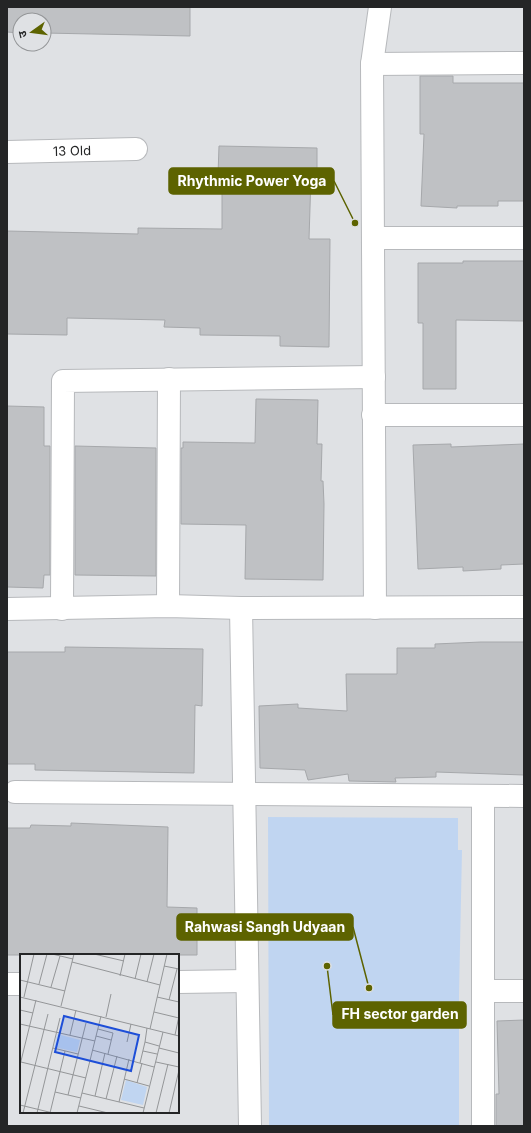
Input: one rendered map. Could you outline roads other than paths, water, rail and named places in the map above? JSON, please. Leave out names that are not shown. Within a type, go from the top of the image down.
[{"type":"street","points":[[375,608],[372,64],[380,7]]},
{"type":"street","points":[[372,64],[524,63]]},
{"type":"street","name":"13 Old","points":[[7,152],[136,149]]},
{"type":"street","points":[[373,238],[524,238]]},
{"type":"street","points":[[62,609],[63,381],[374,377]]},
{"type":"street","points":[[168,379],[168,606]]},
{"type":"street","points":[[373,415],[524,415]]},
{"type":"street","points":[[7,609],[168,606],[241,608],[524,607]]},
{"type":"street","points":[[241,608],[250,1126]]},
{"type":"street","points":[[15,792],[524,796]]},
{"type":"street","points":[[483,796],[483,1126]]},
{"type":"street","points":[[179,982],[247,980]]},
{"type":"street","points":[[7,984],[20,984]]},
{"type":"street","points":[[483,991],[524,991]]},
{"type":"place","name":"Rhythmic Power Yoga","points":[[355,223]]},
{"type":"place","name":"FH sector garden","points":[[327,966]]},
{"type":"place","name":"Rahwasi Sangh Udyaan","points":[[369,988]]}]
